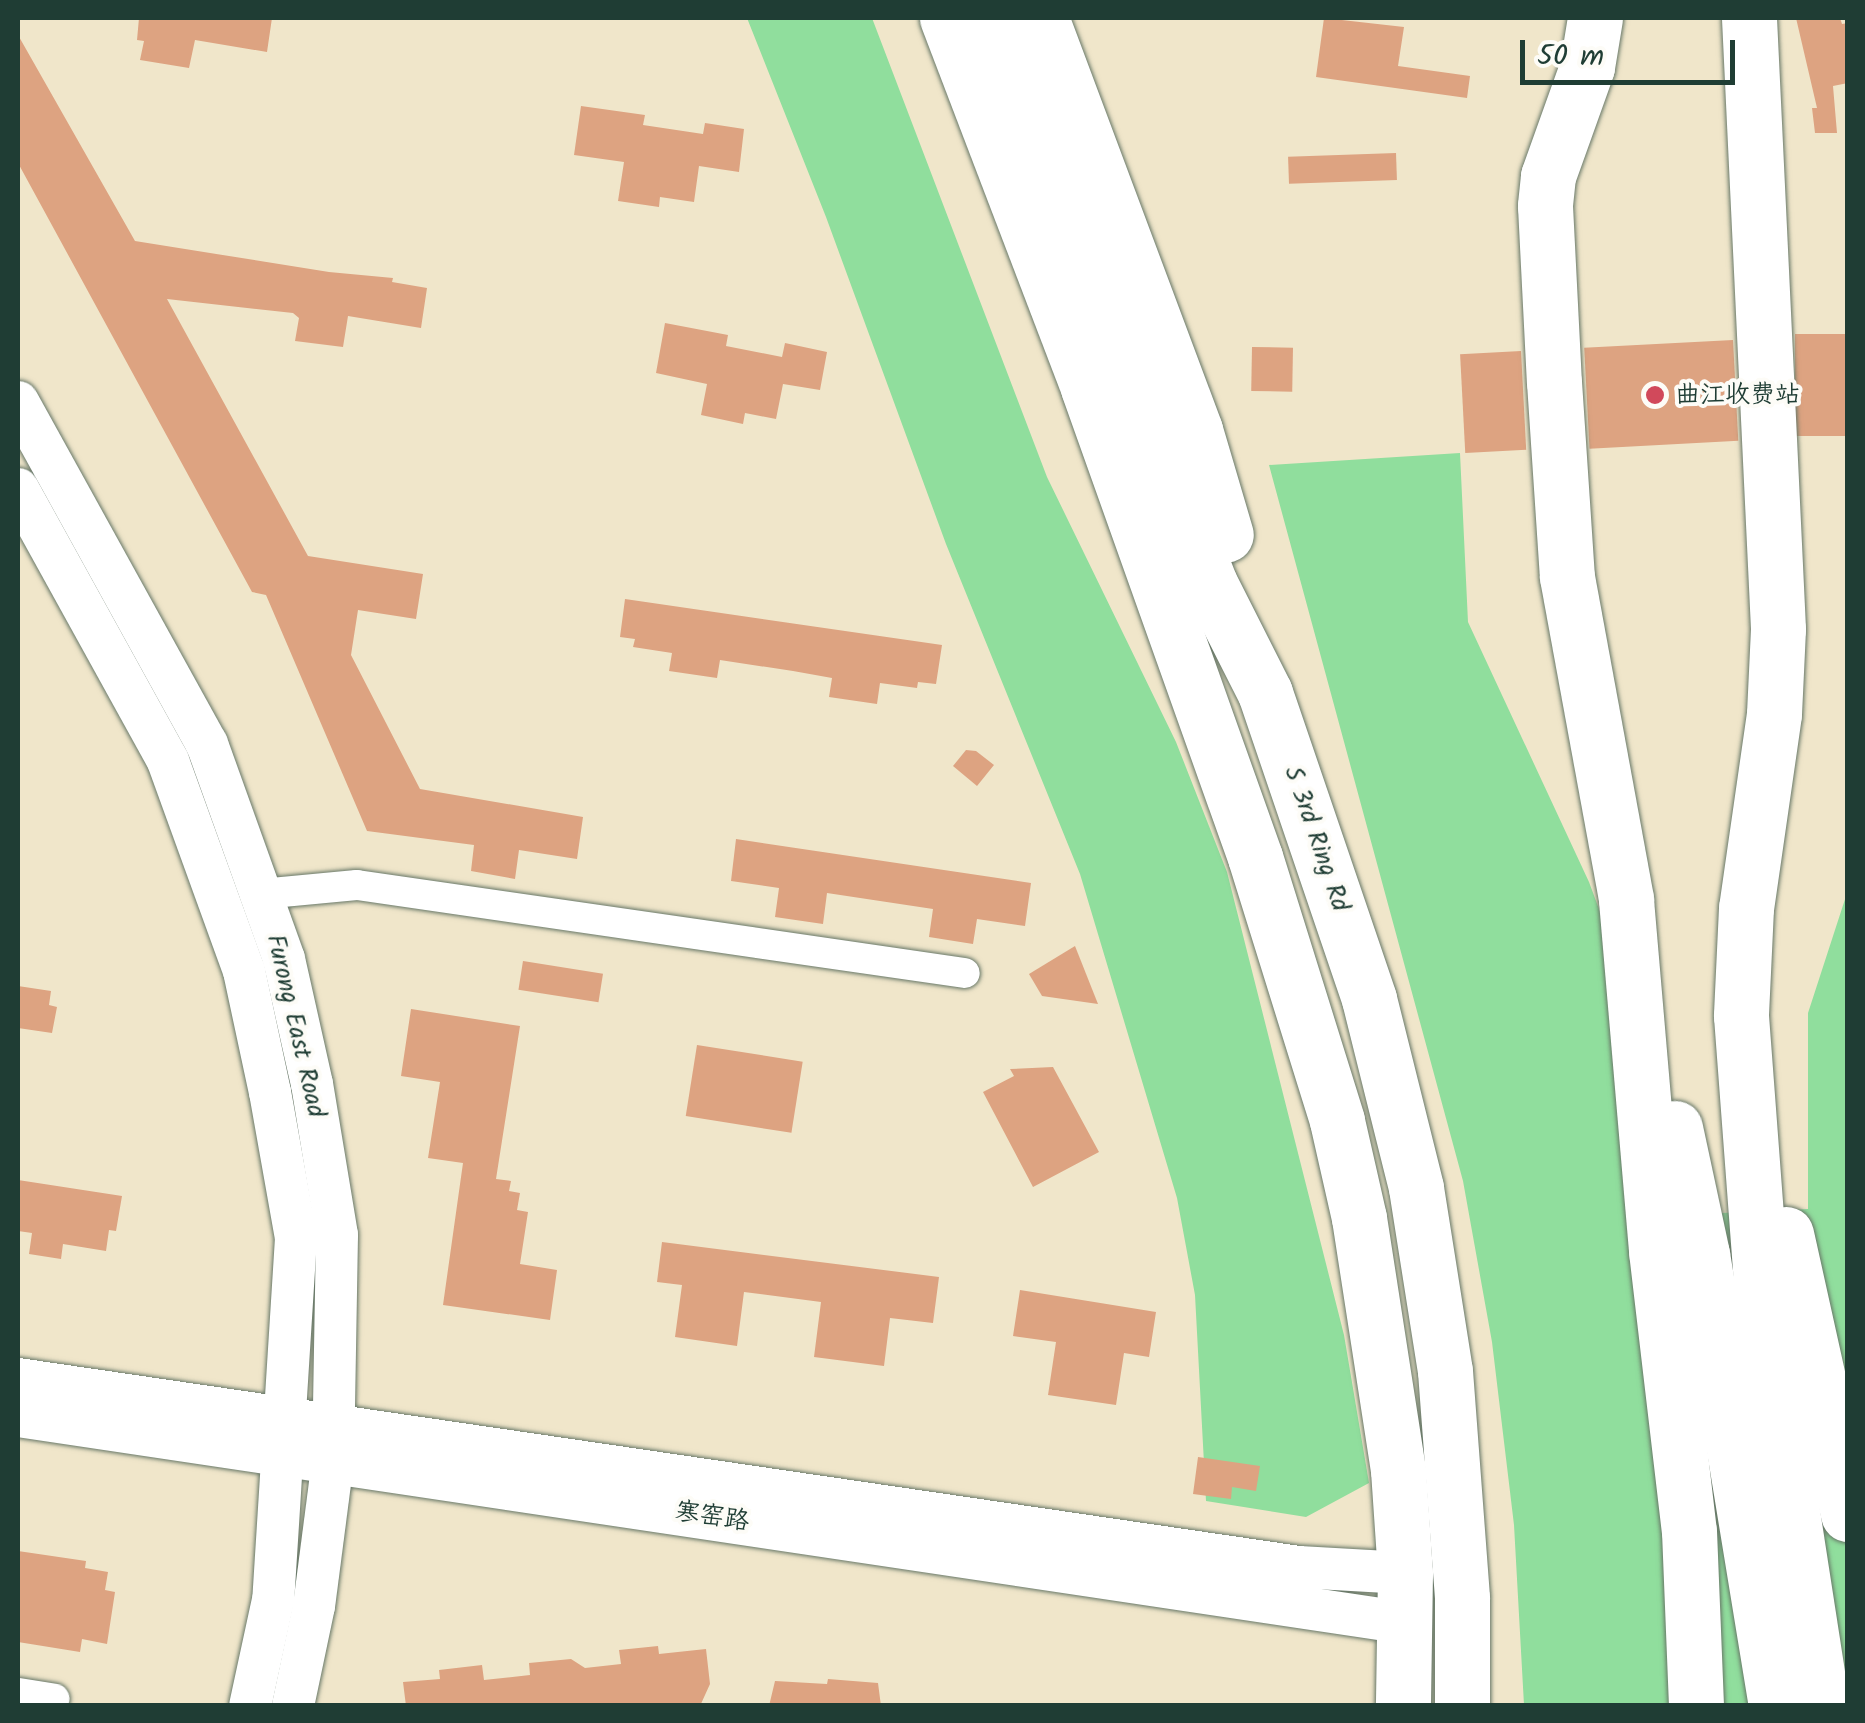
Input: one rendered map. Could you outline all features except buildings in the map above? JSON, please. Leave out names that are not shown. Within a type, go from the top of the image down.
[{"type":"highway","points":[[907,18],[1060,417],[1200,704]]},
{"type":"highway","name":"S 3rd Ring Rd","points":[[947,18],[1106,376],[1264,693],[1370,999],[1416,1188],[1445,1371],[1462,1598],[1462,1706]]},
{"type":"highway","name":"S 3rd Ring Rd","points":[[990,18],[1106,376],[1200,704],[1255,858],[1338,1122],[1359,1218],[1398,1470],[1405,1598],[1403,1706]]},
{"type":"highway","points":[[1041,18],[1195,430],[1258,641],[1264,693]]},
{"type":"highway","points":[[1595,18],[1586,67],[1548,176],[1545,206],[1567,577],[1626,900],[1702,1254],[1776,1706]]},
{"type":"highway","points":[[1749,18],[1778,628],[1774,714],[1746,908],[1741,1016],[1764,1336],[1822,1706]]},
{"type":"highway","points":[[1626,900],[1656,1251],[1689,1531],[1696,1706]]},
{"type":"highway","points":[[1741,1016],[1848,1514]]},
{"type":"main road","name":"Furong East Road","points":[[18,402],[207,744],[284,959],[338,1235],[332,1441],[314,1606],[292,1706]]},
{"type":"main road","name":"Furong East Road","points":[[18,489],[168,761],[244,971],[296,1238],[273,1600],[250,1706]]},
{"type":"main road","name":"寒窑路","points":[[18,1379],[282,1434],[1280,1564],[1405,1598]]},
{"type":"main road","name":"寒窑路","points":[[18,1416],[282,1434]]},
{"type":"street","points":[[261,894],[357,885],[965,973]]},
{"type":"street","points":[[18,1693],[55,1698]]},
{"type":"green space","points":[[747,18],[872,18],[1047,477],[1176,742],[1227,872],[1344,1335],[1369,1483],[1306,1517],[1206,1501],[1195,1295],[1177,1198],[1080,874],[946,544],[826,217]]},
{"type":"green space","points":[[1460,453],[1468,622],[1589,882],[1620,966],[1638,1217],[1808,1209],[1808,1013],[1847,893],[1847,1705],[1524,1705],[1514,1525],[1492,1342],[1463,1181],[1269,465]]},
{"type":"place","name":"曲江收费站","points":[[1655,395]]}]
